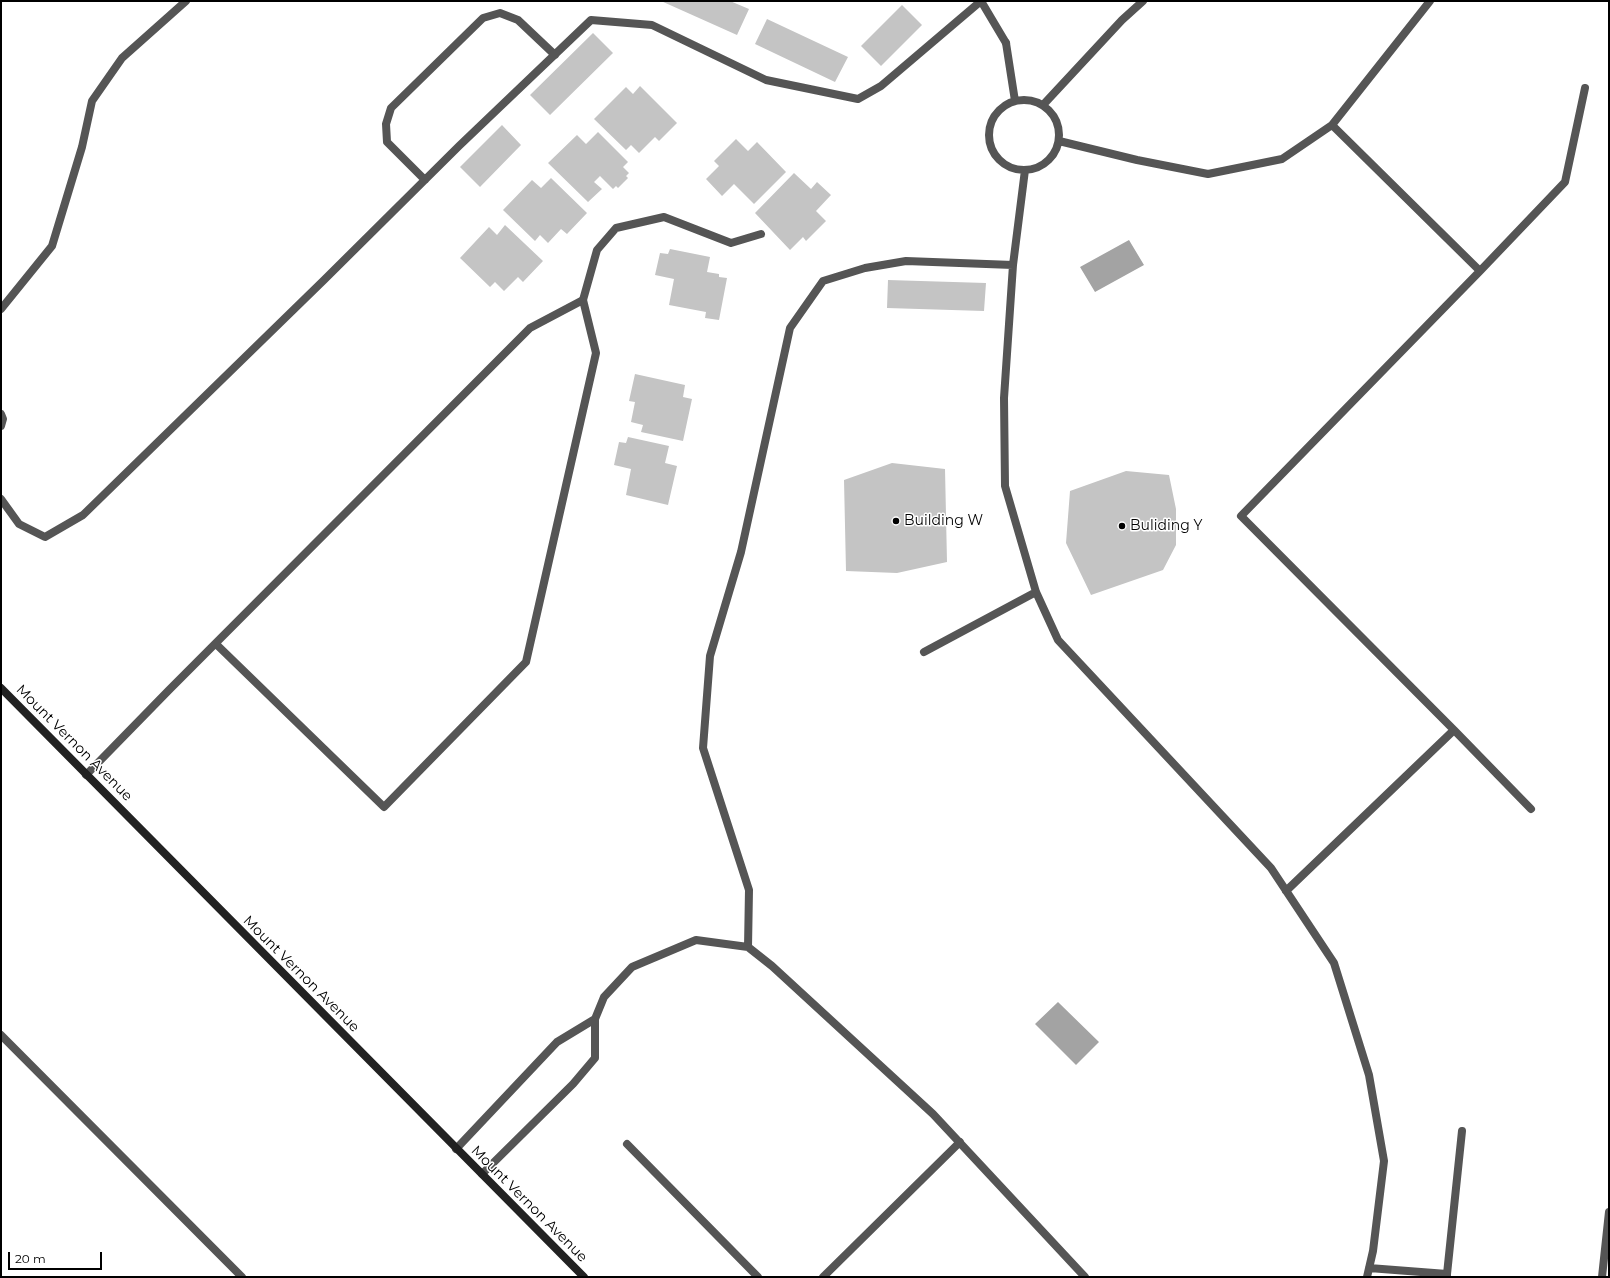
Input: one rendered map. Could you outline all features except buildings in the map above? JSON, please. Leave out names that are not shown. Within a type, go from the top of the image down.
[{"type":"main road","name":"Mount Vernon Avenue","points":[[1,688],[584,1277]]},
{"type":"street","points":[[1,309],[52,246],[82,147],[92,101],[122,58],[186,1]]},
{"type":"street","points":[[1,499],[19,524],[45,537],[83,515],[425,180],[591,20],[652,25],[766,80],[858,99],[881,86],[981,1],[1006,43],[1015,101]]},
{"type":"street","points":[[1043,105],[1122,20],[1143,1]]},
{"type":"street","points":[[1059,141],[1208,174],[1282,159],[1332,124],[1430,1]]},
{"type":"street","points":[[425,180],[387,142],[386,124],[391,108],[483,18],[500,12],[518,20],[555,55]]},
{"type":"street","points":[[1531,809],[1241,516],[1565,182],[1585,88]]},
{"type":"street","points":[[1015,101],[1034,101],[1043,105],[1051,112],[1059,131],[1059,141],[1055,152],[1048,162],[1037,168],[1025,170],[1014,169],[1004,164],[996,156],[991,146],[989,135],[997,114],[1005,106],[1015,101]]},
{"type":"street","points":[[1332,124],[1480,271]]},
{"type":"street","points":[[1025,170],[1013,265],[1004,398],[1005,486],[1036,592],[1058,640],[1270,868],[1334,963],[1369,1075],[1384,1161],[1367,1277]]},
{"type":"street","points":[[216,644],[384,807],[526,662],[596,352],[583,300],[597,250],[616,228],[664,217],[731,243],[761,234]]},
{"type":"street","points":[[748,947],[749,890],[703,748],[710,656],[741,552],[790,328],[823,281],[865,268],[906,261],[1013,265]]},
{"type":"street","points":[[86,775],[530,328],[583,300]]},
{"type":"street","points":[[1,414],[3,419],[1,426]]},
{"type":"street","points":[[924,652],[1036,592]]},
{"type":"street","points":[[1286,890],[1454,730]]},
{"type":"street","points":[[482,1174],[573,1084],[596,1058],[595,1019],[604,997],[632,967],[696,940],[748,947],[772,966],[933,1114],[1085,1277]]},
{"type":"street","points":[[456,1149],[557,1042],[595,1019]]},
{"type":"street","points":[[1,1035],[242,1277]]},
{"type":"street","points":[[1369,1268],[1447,1276],[1462,1132]]},
{"type":"street","points":[[823,1277],[960,1142]]},
{"type":"street","points":[[627,1144],[758,1277]]},
{"type":"street","points":[[1602,1277],[1609,1212]]},
{"type":"shaded area","points":[[1129,240],[1144,265],[1095,292],[1080,267]]},
{"type":"shaded area","points":[[1058,1002],[1099,1042],[1076,1065],[1035,1024]]},
{"type":"place","name":"Building W","points":[[896,521]]},
{"type":"place","name":"Buliding Y","points":[[1122,526]]}]
